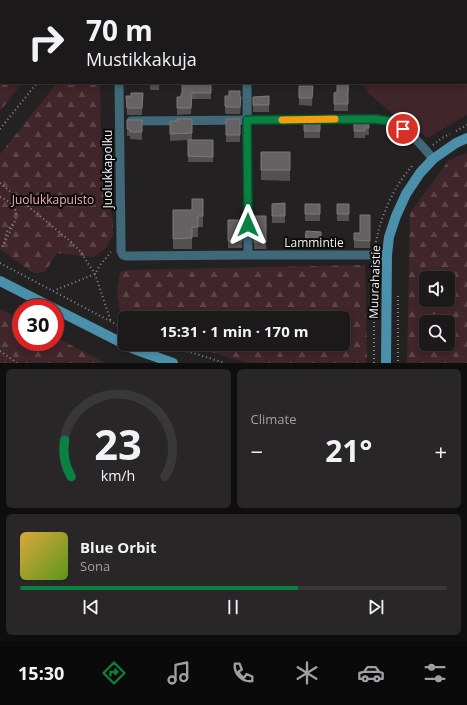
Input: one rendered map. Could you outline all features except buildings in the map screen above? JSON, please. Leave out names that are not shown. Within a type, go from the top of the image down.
[{"type":"street","name":"Juolukkapolku","points":[[119,84],[120,242],[121,252],[123,255]]},
{"type":"street","points":[[247,84],[248,255]]},
{"type":"street","points":[[120,121],[375,119],[389,121],[403,129],[415,138],[433,159]]},
{"type":"street","name":"Muurahaistie","points":[[386,363],[386,255],[389,237],[396,216],[406,194],[433,159],[467,138]]},
{"type":"street","name":"Lammintie","points":[[123,255],[386,255]]},
{"type":"street","points":[[0,281],[35,299]]},
{"type":"street","points":[[64,314],[134,348],[173,363]]},
{"type":"path","points":[[0,129],[36,84]]},
{"type":"path","points":[[0,183],[80,251],[95,274],[111,322]]},
{"type":"path","points":[[0,197],[14,206],[16,212],[15,222],[6,233],[5,241],[0,249]]},
{"type":"path","points":[[53,291],[95,274],[100,265],[120,242]]},
{"type":"path","points":[[0,263],[118,326]]},
{"type":"path","points":[[0,351],[17,363]]},
{"type":"path","points":[[187,351],[226,363]]},
{"type":"green space","points":[[0,84],[21,84],[0,111]]},
{"type":"green space","name":"Juolukkapuisto","points":[[56,84],[100,84],[102,176],[113,220],[113,235],[106,248],[94,257],[57,253],[45,272],[33,273],[0,249],[0,154]]},
{"type":"green space","points":[[364,84],[467,84],[467,115],[427,138],[388,110],[369,94]]},
{"type":"green space","points":[[467,153],[467,363],[407,363],[410,213],[449,160]]},
{"type":"green space","points":[[365,265],[366,363],[252,363],[207,351],[350,351],[350,311],[120,311],[117,294],[120,272],[128,270]]},
{"type":"green space","points":[[0,309],[12,315],[12,351],[64,351],[64,342],[106,363],[0,363]]},
{"type":"slow traffic","points":[[282,120],[335,119]]},
{"type":"route","points":[[248,225],[247,120],[375,119],[389,121],[403,129]]}]
